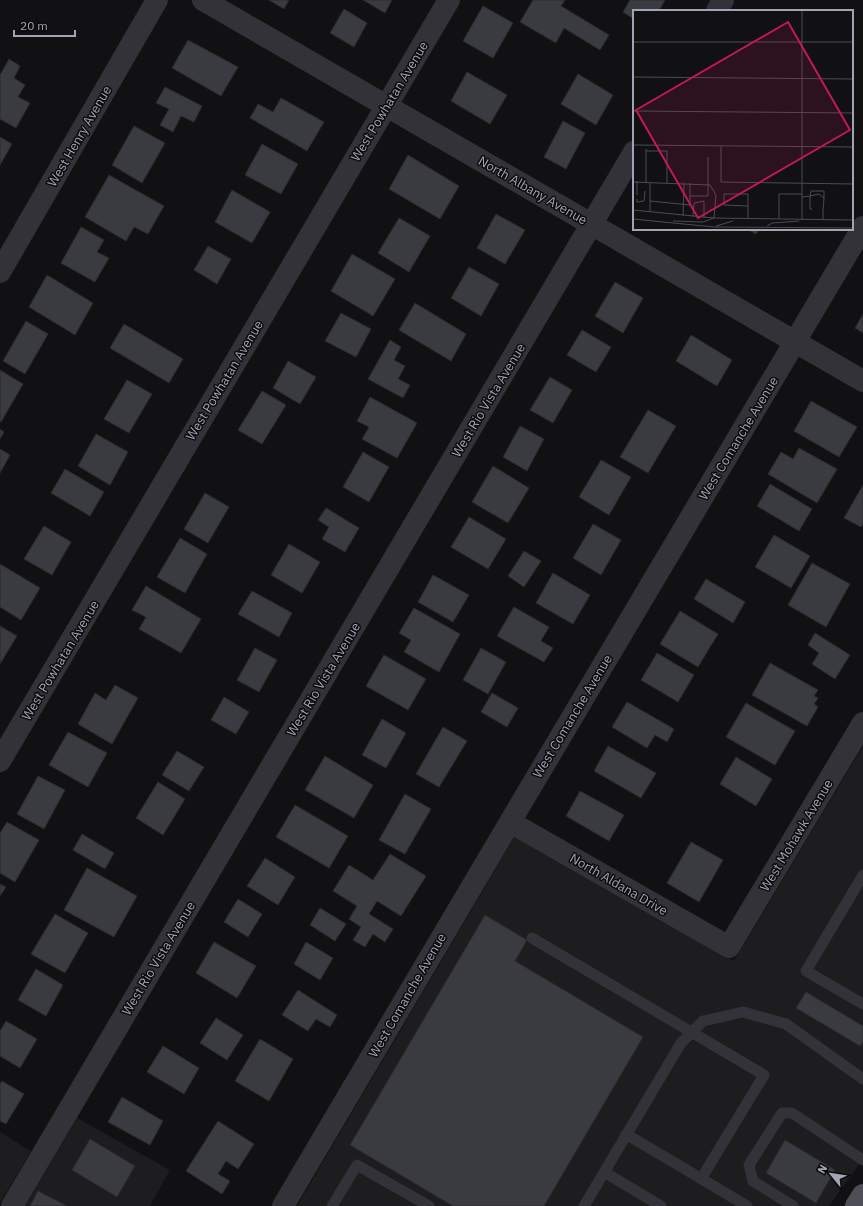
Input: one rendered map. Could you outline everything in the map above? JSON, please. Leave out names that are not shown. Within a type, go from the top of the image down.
[{"type":"main road","points":[[856,1206],[863,1195]]},
{"type":"street","name":"West Henry Avenue","points":[[0,272],[158,0]]},
{"type":"street","name":"North Albany Avenue","points":[[203,0],[863,381]]},
{"type":"street","name":"West Powhatan Avenue","points":[[0,761],[449,0]]},
{"type":"street","points":[[718,10],[723,0]]},
{"type":"street","name":"West Rio Vista Avenue","points":[[12,1206],[633,154]]},
{"type":"street","name":"West Comanche Avenue","points":[[283,1206],[863,227]]},
{"type":"street","name":"West Mohawk Avenue","points":[[729,946],[863,723]]},
{"type":"street","name":"North Aldana Drive","points":[[510,822],[729,946]]},
{"type":"lane","points":[[863,875],[806,971],[863,1004]]},
{"type":"lane","points":[[532,938],[764,1075],[701,1179]]},
{"type":"lane","points":[[584,1206],[681,1043],[703,1021],[743,1012],[786,1024],[863,1079]]},
{"type":"lane","points":[[793,1206],[753,1181],[749,1165],[782,1113],[792,1113],[863,1160]]},
{"type":"lane","points":[[626,1134],[747,1206]]},
{"type":"lane","points":[[332,1206],[357,1165],[429,1206]]},
{"type":"lane","points":[[604,1172],[661,1206]]},
{"type":"shaded area","points":[[863,746],[863,1159],[829,1206],[297,1206],[515,836],[734,961]]},
{"type":"shaded area","points":[[77,1118],[170,1170],[150,1206],[25,1206]]},
{"type":"shaded area","points":[[0,1132],[31,1151],[0,1203]]},
{"type":"building","points":[[269,0],[289,0],[284,9]]},
{"type":"building","points":[[363,0],[392,0],[385,13]]},
{"type":"building","points":[[533,0],[565,0],[561,6],[609,35],[600,50],[564,28],[556,43],[520,22]]},
{"type":"building","points":[[630,0],[665,0],[660,10],[633,10],[633,18],[623,12]]},
{"type":"building","points":[[483,6],[513,23],[493,58],[463,41]]},
{"type":"building","points":[[344,9],[367,23],[354,47],[330,33]]},
{"type":"building","points":[[188,40],[238,67],[221,96],[172,68]]},
{"type":"building","points":[[9,59],[20,66],[14,78],[25,85],[18,97],[30,103],[16,128],[0,119],[0,75]]},
{"type":"building","points":[[467,72],[507,95],[490,124],[451,101]]},
{"type":"building","points":[[578,74],[613,95],[596,125],[561,104]]},
{"type":"building","points":[[165,87],[202,106],[194,122],[181,116],[173,132],[160,125],[169,109],[156,103]]},
{"type":"building","points":[[281,98],[324,122],[307,151],[250,118],[258,104],[273,112]]},
{"type":"building","points":[[563,121],[585,133],[566,169],[544,157]]},
{"type":"building","points":[[134,126],[165,143],[142,183],[112,165]]},
{"type":"building","points":[[0,137],[12,144],[0,165]]},
{"type":"building","points":[[262,144],[298,164],[281,194],[245,175]]},
{"type":"building","points":[[408,155],[459,186],[440,219],[389,189]]},
{"type":"building","points":[[109,175],[164,206],[148,234],[134,227],[126,241],[85,217]]},
{"type":"building","points":[[232,190],[270,212],[252,243],[215,222]]},
{"type":"building","points":[[496,214],[525,230],[505,264],[477,248]]},
{"type":"building","points":[[399,218],[430,236],[409,272],[378,253]]},
{"type":"building","points":[[81,227],[104,240],[97,252],[109,258],[95,282],[61,263]]},
{"type":"building","points":[[749,230],[758,230],[756,234]]},
{"type":"building","points":[[208,246],[231,259],[217,284],[194,270]]},
{"type":"building","points":[[352,254],[395,279],[373,316],[331,291]]},
{"type":"building","points":[[469,267],[499,284],[481,316],[451,298]]},
{"type":"building","points":[[47,275],[93,303],[75,335],[29,307]]},
{"type":"building","points":[[615,282],[643,298],[623,333],[595,316]]},
{"type":"building","points":[[415,303],[466,334],[451,361],[399,330]]},
{"type":"building","points":[[341,313],[371,329],[356,357],[325,341]]},
{"type":"building","points":[[863,314],[863,333],[855,328]]},
{"type":"building","points":[[26,321],[48,334],[25,374],[3,361]]},
{"type":"building","points":[[124,324],[183,359],[169,383],[110,348]]},
{"type":"building","points":[[582,330],[611,347],[596,372],[567,355]]},
{"type":"building","points":[[691,335],[732,360],[717,386],[676,361]]},
{"type":"building","points":[[390,340],[401,347],[394,360],[405,366],[398,379],[410,385],[403,398],[368,379]]},
{"type":"building","points":[[288,361],[316,377],[300,404],[273,388]]},
{"type":"building","points":[[0,370],[23,384],[1,422],[0,421]]},
{"type":"building","points":[[550,377],[572,390],[553,423],[530,410]]},
{"type":"building","points":[[127,380],[152,394],[129,433],[104,419]]},
{"type":"building","points":[[262,391],[286,405],[262,444],[238,430]]},
{"type":"building","points":[[370,397],[417,423],[397,458],[362,439],[369,427],[357,421]]},
{"type":"building","points":[[811,401],[857,427],[839,457],[794,431]]},
{"type":"building","points":[[648,410],[676,426],[648,473],[620,457]]},
{"type":"building","points":[[520,426],[544,439],[527,471],[503,457]]},
{"type":"building","points":[[0,429],[4,432],[0,439]]},
{"type":"building","points":[[96,434],[128,452],[110,485],[78,466]]},
{"type":"building","points":[[799,448],[837,469],[817,503],[768,474],[781,452],[793,459]]},
{"type":"building","points":[[0,449],[10,455],[0,473]]},
{"type":"building","points":[[363,452],[389,467],[369,502],[343,487]]},
{"type":"building","points":[[601,460],[631,477],[609,515],[579,497]]},
{"type":"building","points":[[493,466],[529,488],[508,523],[472,502]]},
{"type":"building","points":[[65,469],[104,492],[90,516],[51,493]]},
{"type":"building","points":[[770,484],[812,509],[799,531],[757,506]]},
{"type":"building","points":[[863,485],[863,523],[861,527],[844,518]]},
{"type":"building","points":[[205,493],[229,507],[208,543],[184,529]]},
{"type":"building","points":[[326,508],[359,528],[345,552],[322,539],[329,527],[318,520]]},
{"type":"building","points":[[469,517],[506,539],[488,569],[451,547]]},
{"type":"building","points":[[593,524],[621,540],[601,575],[573,558]]},
{"type":"building","points":[[44,526],[71,542],[52,575],[24,559]]},
{"type":"building","points":[[774,535],[810,556],[791,588],[755,567]]},
{"type":"building","points":[[180,538],[207,554],[185,593],[157,577]]},
{"type":"building","points":[[289,544],[320,562],[302,593],[271,575]]},
{"type":"building","points":[[524,551],[541,561],[524,587],[508,576]]},
{"type":"building","points":[[812,563],[850,584],[826,627],[788,605]]},
{"type":"building","points":[[0,564],[40,588],[21,620],[0,607]]},
{"type":"building","points":[[553,573],[590,595],[573,624],[536,603]]},
{"type":"building","points":[[433,575],[469,595],[453,622],[418,602]]},
{"type":"building","points":[[706,579],[745,602],[733,623],[694,599]]},
{"type":"building","points":[[146,586],[201,619],[181,653],[139,629],[146,617],[132,610]]},
{"type":"building","points":[[252,591],[292,613],[279,637],[238,614]]},
{"type":"building","points":[[514,607],[549,627],[541,641],[553,648],[544,662],[497,636]]},
{"type":"building","points":[[414,608],[460,634],[439,672],[404,652],[411,640],[399,633]]},
{"type":"building","points":[[680,611],[718,634],[698,667],[660,644]]},
{"type":"building","points":[[0,626],[17,636],[0,664]]},
{"type":"building","points":[[815,633],[850,655],[835,679],[812,664],[819,653],[808,645]]},
{"type":"building","points":[[255,648],[277,660],[259,692],[237,680]]},
{"type":"building","points":[[481,648],[506,662],[488,694],[463,680]]},
{"type":"building","points":[[657,653],[694,675],[678,702],[641,680]]},
{"type":"building","points":[[384,655],[426,679],[408,710],[366,686]]},
{"type":"building","points":[[770,663],[818,690],[814,696],[818,698],[814,704],[818,707],[807,726],[752,695]]},
{"type":"building","points":[[115,685],[138,698],[112,744],[78,724],[95,693],[106,700]]},
{"type":"building","points":[[492,693],[518,708],[507,727],[481,712]]},
{"type":"building","points":[[224,697],[249,712],[236,734],[211,720]]},
{"type":"building","points":[[627,702],[674,729],[667,742],[655,735],[647,748],[612,727]]},
{"type":"building","points":[[746,703],[795,731],[775,765],[726,737]]},
{"type":"building","points":[[382,719],[406,733],[386,768],[362,755]]},
{"type":"building","points":[[443,727],[467,741],[439,787],[416,774]]},
{"type":"building","points":[[68,732],[107,753],[88,787],[49,765]]},
{"type":"building","points":[[608,746],[656,773],[641,798],[594,771]]},
{"type":"building","points":[[177,751],[204,767],[189,791],[162,775]]},
{"type":"building","points":[[325,756],[373,785],[354,818],[305,790]]},
{"type":"building","points":[[736,757],[772,779],[756,806],[720,784]]},
{"type":"building","points":[[38,776],[65,790],[44,829],[17,814]]},
{"type":"building","points":[[158,782],[185,799],[163,835],[136,818]]},
{"type":"building","points":[[580,791],[624,815],[609,841],[566,816]]},
{"type":"building","points":[[405,794],[431,809],[405,854],[379,840]]},
{"type":"building","points":[[295,805],[348,836],[329,868],[276,837]]},
{"type":"building","points":[[7,822],[39,840],[15,882],[0,873],[0,833]]},
{"type":"building","points":[[82,834],[114,853],[105,869],[73,850]]},
{"type":"building","points":[[691,842],[723,860],[699,902],[667,883]]},
{"type":"building","points":[[390,854],[426,876],[401,916],[377,901],[369,914],[393,929],[385,942],[373,934],[365,947],[353,940],[361,927],[349,919],[357,906],[333,891],[349,865],[373,880]]},
{"type":"building","points":[[265,858],[295,877],[278,905],[247,886]]},
{"type":"building","points":[[87,868],[137,896],[114,937],[64,910]]},
{"type":"building","points":[[0,884],[6,887],[0,896]]},
{"type":"building","points":[[238,899],[262,914],[248,937],[224,922]]},
{"type":"building","points":[[320,908],[346,924],[335,941],[310,925]]},
{"type":"building","points":[[55,914],[88,933],[65,973],[31,954]]},
{"type":"building","points":[[485,915],[527,940],[515,961],[643,1037],[544,1206],[453,1206],[350,1145]]},
{"type":"building","points":[[214,942],[256,966],[237,998],[196,973]]},
{"type":"building","points":[[306,942],[333,958],[320,980],[294,964]]},
{"type":"building","points":[[36,969],[63,985],[46,1016],[18,1000]]},
{"type":"building","points":[[298,990],[337,1015],[330,1027],[316,1019],[308,1031],[282,1015]]},
{"type":"building","points":[[806,992],[863,1026],[863,1042],[860,1046],[796,1008]]},
{"type":"building","points":[[216,1018],[243,1035],[227,1060],[200,1043]]},
{"type":"building","points":[[6,1021],[37,1039],[20,1068],[0,1056],[0,1031]]},
{"type":"building","points":[[260,1039],[293,1059],[269,1101],[235,1081]]},
{"type":"building","points":[[163,1046],[199,1068],[184,1094],[147,1072]]},
{"type":"building","points":[[2,1081],[24,1094],[6,1124],[0,1121],[0,1084]]},
{"type":"building","points":[[122,1097],[163,1121],[150,1145],[108,1122]]},
{"type":"building","points":[[218,1121],[254,1144],[238,1169],[226,1161],[218,1174],[230,1181],[222,1194],[186,1171]]},
{"type":"building","points":[[90,1139],[135,1166],[117,1197],[72,1170]]},
{"type":"building","points":[[785,1140],[835,1170],[816,1203],[766,1173]]},
{"type":"building","points":[[38,1191],[67,1206],[30,1206]]}]
